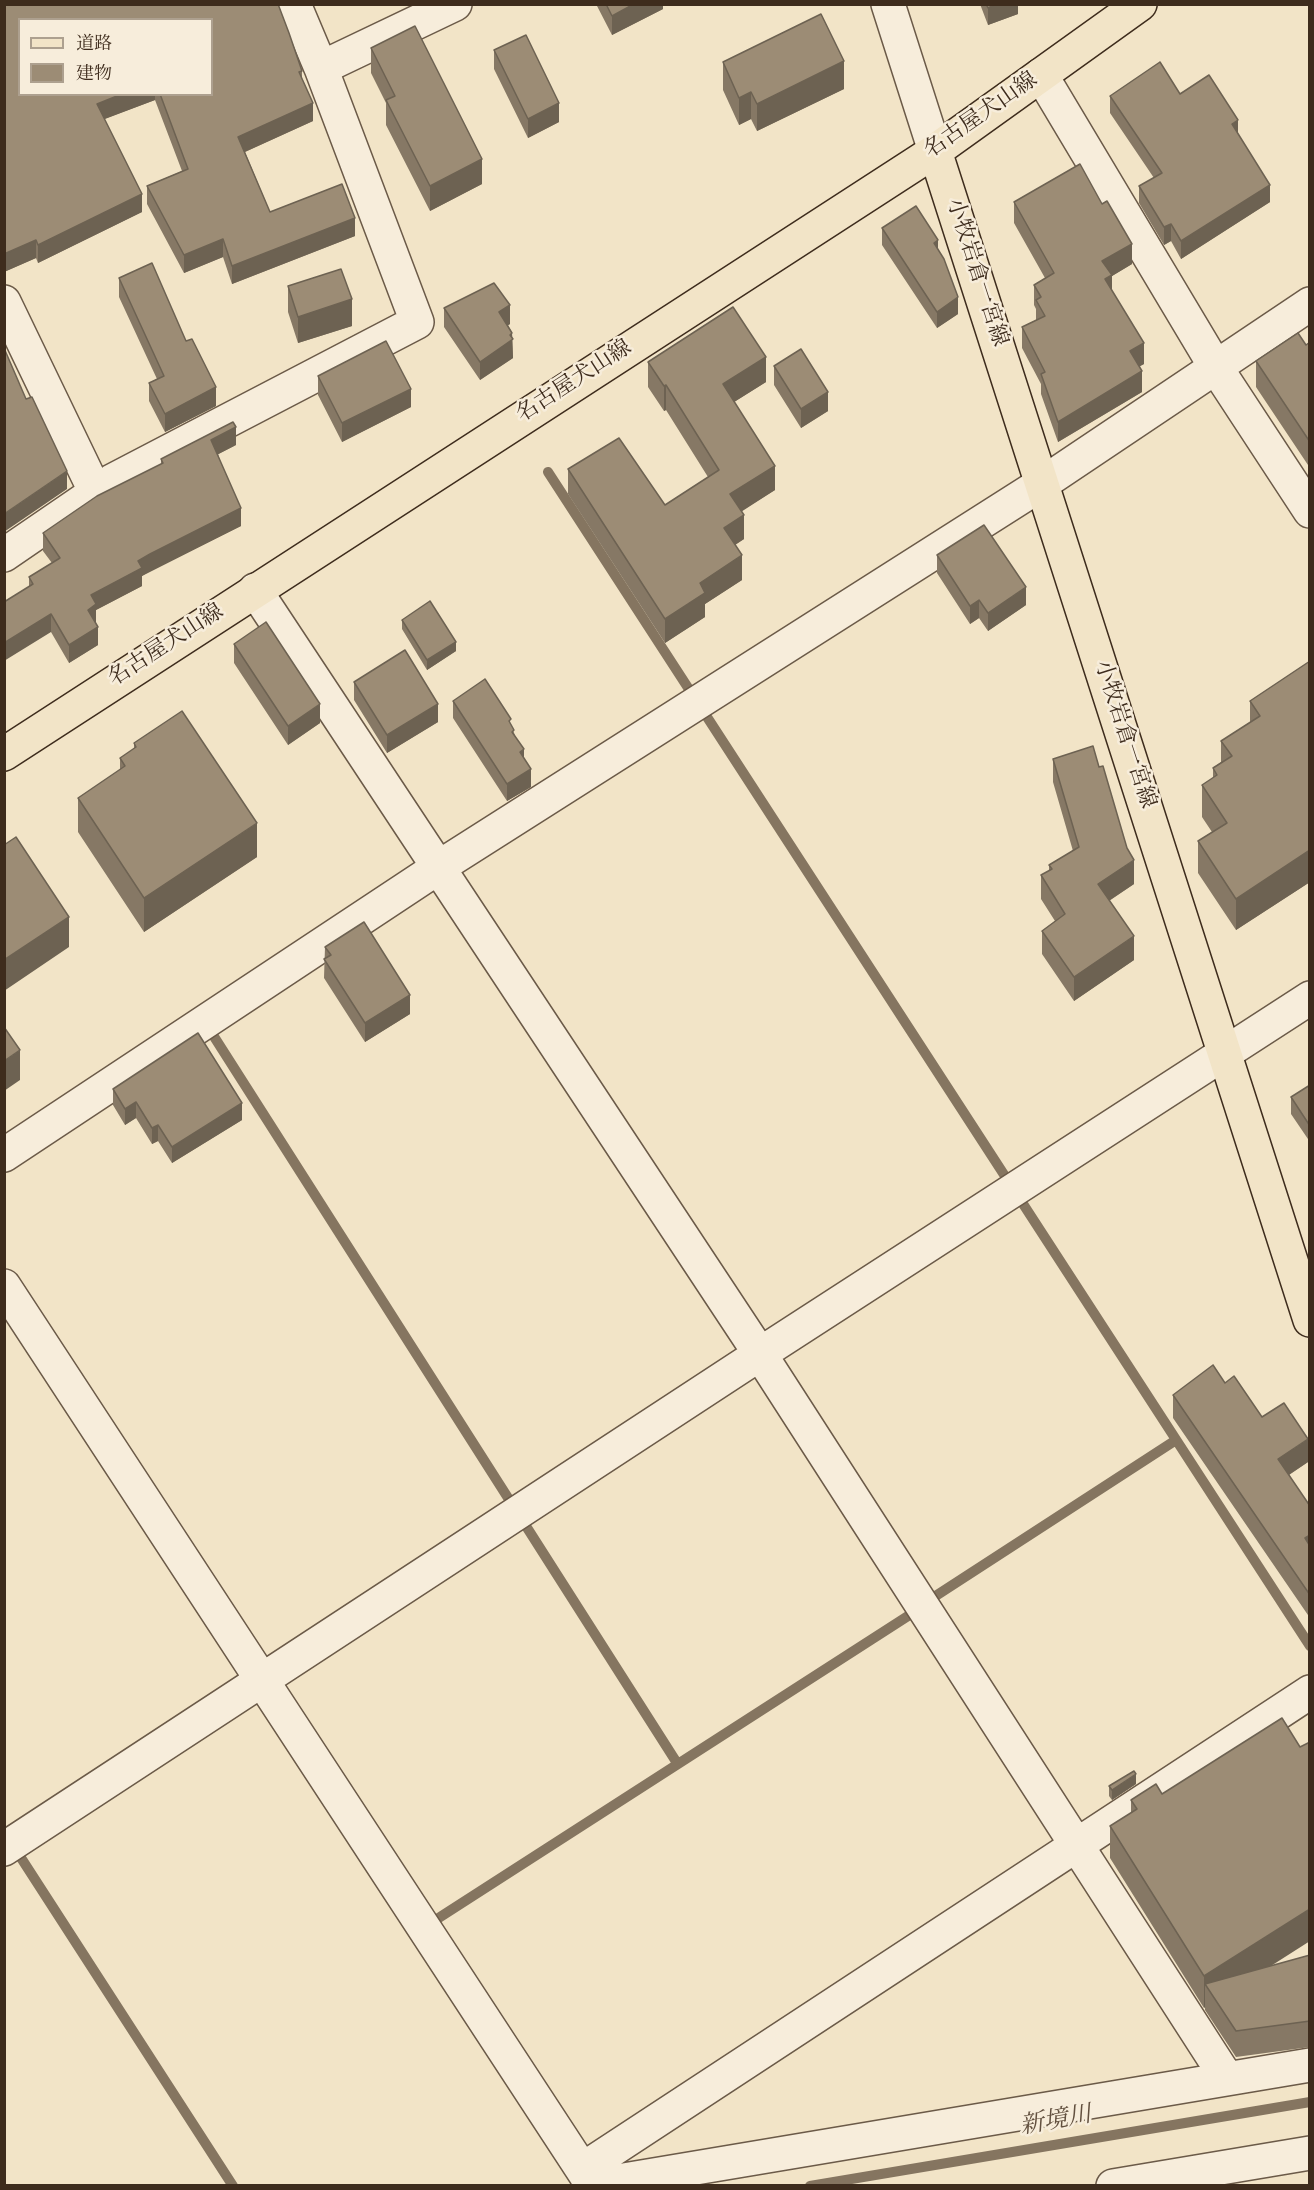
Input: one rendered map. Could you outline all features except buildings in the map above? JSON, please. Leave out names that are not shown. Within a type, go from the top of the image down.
[{"type":"main road","name":"名古屋犬山線","points":[[4,754],[935,151],[1140,4]]},
{"type":"main road","name":"小牧岩倉一宮線","points":[[935,151],[1310,1320]]},
{"type":"street","points":[[4,555],[112,481],[417,322],[321,68],[294,4]]},
{"type":"street","points":[[321,68],[455,4]]},
{"type":"street","points":[[888,4],[935,151]]},
{"type":"street","points":[[1041,75],[1215,366],[1310,511]]},
{"type":"street","points":[[4,302],[96,493]]},
{"type":"street","points":[[4,1155],[439,867],[1042,483],[1310,304]]},
{"type":"street","points":[[255,590],[760,1354],[1226,2077]]},
{"type":"street","points":[[4,1849],[760,1354],[1226,1055],[1310,998]]},
{"type":"street","points":[[4,1286],[264,1679],[589,2181]]},
{"type":"street","points":[[589,2181],[1077,1845],[1310,1692]]},
{"type":"street","points":[[589,2181],[1310,2065]]},
{"type":"street","points":[[1113,2186],[1249,2174],[1310,2153]]},
{"type":"waterway","points":[[548,472],[1310,1646]]},
{"type":"waterway","points":[[213,1035],[677,1763]]},
{"type":"waterway","points":[[934,1597],[1176,1440]]},
{"type":"waterway","points":[[437,1919],[908,1616]]},
{"type":"waterway","points":[[14,1847],[233,2186]]},
{"type":"waterway","name":"新境川","points":[[810,2186],[1310,2102]]}]
